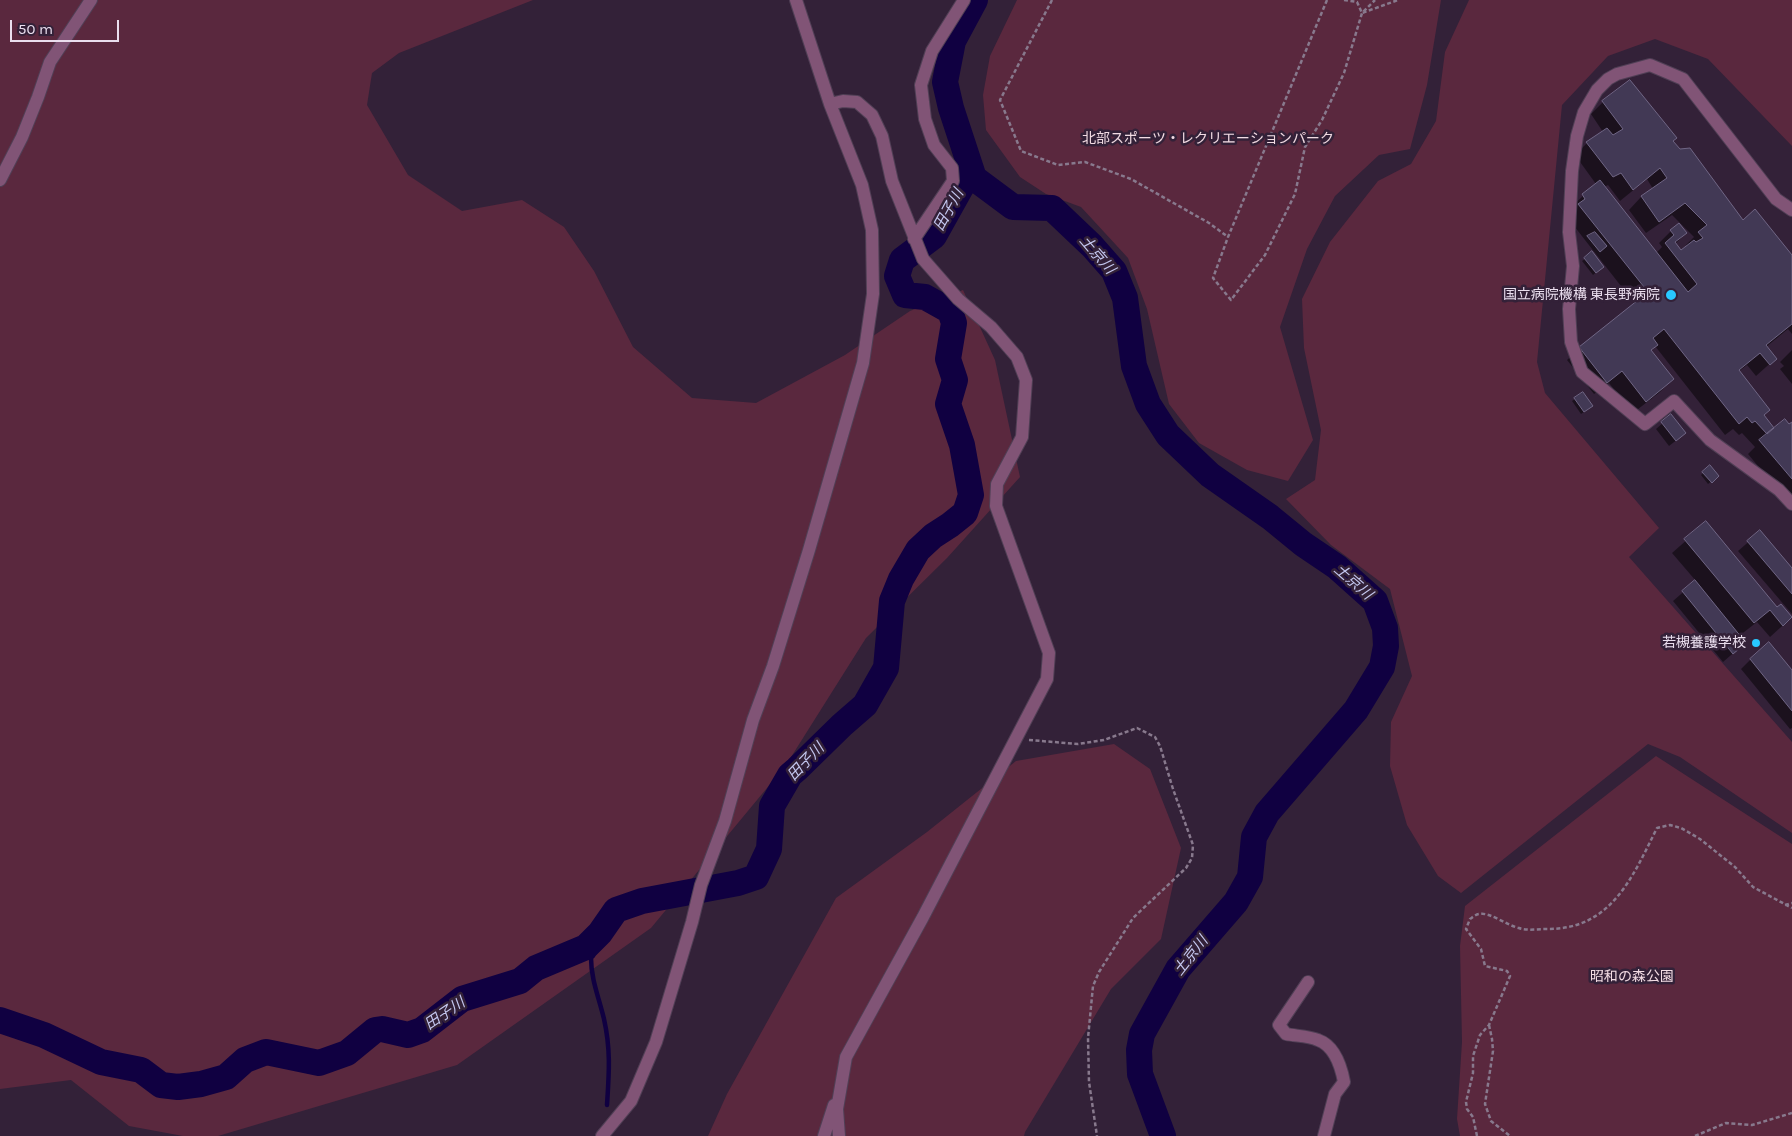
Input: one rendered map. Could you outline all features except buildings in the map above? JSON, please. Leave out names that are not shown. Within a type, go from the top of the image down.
[{"type":"street","points":[[0,180],[22,137],[50,62],[91,0]]},
{"type":"street","points":[[602,1136],[631,1101],[656,1042],[692,922],[701,885],[725,821],[753,720],[786,625],[863,364],[873,294],[872,230],[862,185],[830,104],[796,0]]},
{"type":"street","points":[[915,242],[953,181],[952,168],[934,145],[925,119],[921,85],[932,51],[964,0]]},
{"type":"street","points":[[1792,210],[1776,199],[1683,79],[1650,64],[1617,74],[1597,90],[1584,112],[1577,136],[1572,171],[1569,232],[1573,266],[1569,309],[1571,342],[1582,372],[1645,424],[1674,401],[1710,440],[1779,490],[1792,504]]},
{"type":"street","points":[[824,1136],[846,1057],[853,1041],[923,917],[1047,679],[1049,653],[996,506],[997,484],[1022,437],[1026,380],[1017,357],[1005,342],[958,299],[923,259],[892,180],[882,136],[872,115],[857,102],[843,101],[830,104]]},
{"type":"street","points":[[1308,982],[1279,1025],[1286,1034],[1318,1040],[1329,1046],[1341,1066],[1344,1082],[1335,1094],[1324,1136]]},
{"type":"street","points":[[840,1084],[837,1109],[840,1136]]},
{"type":"path","points":[[1052,0],[1000,100],[1021,151],[1058,165],[1085,162],[1131,179],[1209,223],[1228,237]]},
{"type":"path","points":[[1327,0],[1212,278],[1231,300],[1265,254],[1295,194],[1305,147],[1322,120],[1344,73],[1362,12],[1375,0]]},
{"type":"path","points":[[1344,0],[1357,2],[1362,12]]},
{"type":"path","points":[[1362,12],[1398,0]]},
{"type":"path","points":[[1016,736],[1032,741],[1078,744],[1104,740],[1137,728],[1155,737],[1160,746],[1193,845],[1192,858],[1186,868],[1133,918],[1099,972],[1093,986],[1088,1038],[1089,1082],[1097,1136]]},
{"type":"path","points":[[1477,1136],[1473,1117],[1467,1110],[1466,1102],[1473,1073],[1473,1056],[1480,1035],[1488,1025],[1510,976],[1507,971],[1485,966],[1481,949],[1466,929],[1470,919],[1479,914],[1486,914],[1520,929],[1553,929],[1566,928],[1599,915],[1621,893],[1656,828],[1670,825],[1681,828],[1694,836],[1735,866],[1753,887],[1792,908]]},
{"type":"path","points":[[1785,905],[1792,904]]},
{"type":"path","points":[[1488,1025],[1493,1051],[1485,1104],[1491,1121],[1510,1136]]},
{"type":"path","points":[[1695,1136],[1726,1123],[1752,1125],[1792,1113]]},
{"type":"green space","points":[[0,0],[533,0],[399,53],[372,73],[367,105],[408,175],[462,211],[522,200],[564,227],[594,271],[633,347],[692,398],[756,403],[845,355],[910,311],[963,290],[995,360],[1020,477],[947,558],[866,638],[786,765],[651,928],[457,1065],[218,1136],[183,1136],[129,1126],[71,1080],[0,1089]]},
{"type":"green space","name":"北部スポーツ・レクリエーションパーク","points":[[1017,0],[1441,0],[1427,85],[1410,149],[1379,155],[1335,196],[1307,249],[1280,327],[1313,440],[1288,481],[1247,470],[1199,443],[1169,404],[1147,309],[1128,258],[1081,207],[1046,194],[1020,177],[986,130],[983,95],[990,56]]},
{"type":"green space","points":[[1469,0],[1792,0],[1792,146],[1708,59],[1655,39],[1608,56],[1562,105],[1537,362],[1545,393],[1659,528],[1629,557],[1792,742],[1792,833],[1680,757],[1648,744],[1461,893],[1438,876],[1407,825],[1390,766],[1391,722],[1412,676],[1390,589],[1331,545],[1286,499],[1315,480],[1321,430],[1304,348],[1302,299],[1330,242],[1378,181],[1411,164],[1436,121],[1445,52]]},
{"type":"green space","points":[[1114,744],[1150,769],[1181,848],[1161,939],[1111,989],[1024,1136],[708,1136],[727,1094],[836,898],[927,832],[1016,761]]},
{"type":"green space","name":"昭和の森公園","points":[[1656,756],[1792,844],[1792,1136],[1460,1136],[1457,1119],[1462,1042],[1460,946],[1465,906]]},
{"type":"waterway","name":"田子川","points":[[974,178],[951,108],[945,82],[953,41],[975,0]]},
{"type":"waterway","name":"土京川","points":[[974,178],[1013,207],[1052,208],[1092,246],[1114,271],[1125,298],[1134,366],[1148,404],[1168,435],[1210,475],[1337,567],[1375,601],[1385,628],[1386,646],[1382,667],[1356,710],[1267,813],[1254,837],[1250,877],[1236,902],[1178,969],[1142,1034],[1139,1050],[1140,1074],[1163,1136]]},
{"type":"waterway","name":"田子川","points":[[0,1020],[44,1035],[101,1062],[141,1070],[161,1085],[178,1087],[201,1084],[226,1077],[245,1060],[266,1052],[319,1063],[347,1053],[375,1030],[382,1029],[408,1035],[422,1030],[462,999],[520,981],[536,968],[586,947],[600,933],[616,910],[642,901],[738,883],[756,877],[769,849],[772,806],[790,775],[865,705],[886,668],[892,601],[901,579],[918,550],[933,536],[965,513],[971,495],[962,445],[948,404],[955,380],[948,359],[954,323],[950,311],[925,297],[905,295],[897,276],[902,260],[934,236],[963,184],[974,178]]},
{"type":"waterway","points":[[591,942],[593,956],[591,958],[592,973],[608,1041],[607,1105]]},
{"type":"place","name":"国立病院機構 東長野病院","points":[[1671,295]]},
{"type":"place","name":"若槻養護学校","points":[[1756,643]]}]
